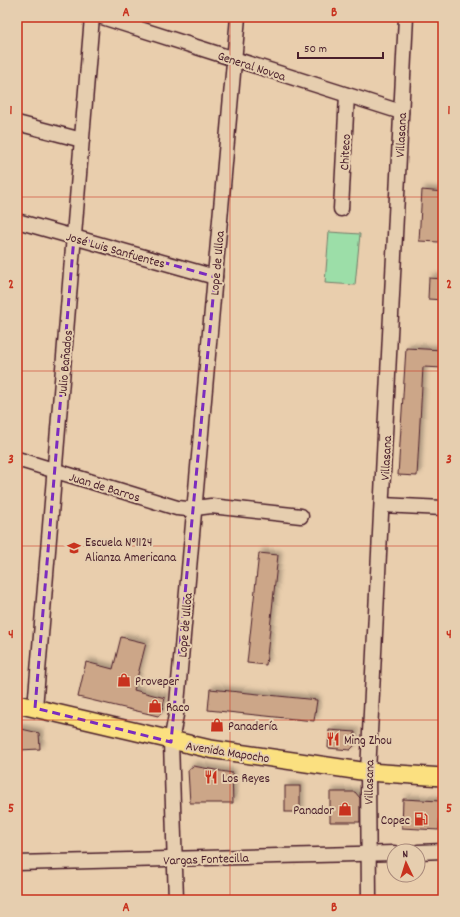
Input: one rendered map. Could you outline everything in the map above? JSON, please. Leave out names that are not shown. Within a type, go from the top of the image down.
[{"type":"main road","name":"Avenida Mapocho","points":[[17,704],[172,742],[217,750],[368,772],[443,777]]},
{"type":"street","name":"Julio Bañados","points":[[35,708],[92,17]]},
{"type":"street","name":"General Novoa","points":[[102,17],[401,112]]},
{"type":"street","name":"Lope de Ulloa","points":[[176,900],[172,742],[176,715],[238,17]]},
{"type":"street","name":"Villasana","points":[[369,900],[368,772],[406,17]]},
{"type":"street","name":"Chiteco","points":[[341,209],[347,95]]},
{"type":"street","points":[[17,122],[82,140]]},
{"type":"street","name":"José Luis Sanfuentes","points":[[17,221],[215,277]]},
{"type":"street","name":"Juan de Barros","points":[[17,459],[177,508],[194,508]]},
{"type":"street","points":[[382,505],[443,508]]},
{"type":"street","points":[[194,508],[211,506],[301,516]]},
{"type":"street","points":[[426,852],[443,851]]},
{"type":"street","name":"Vargas Fontecilla","points":[[17,863],[386,853]]},
{"type":"highlighted area","points":[[74,237],[215,277],[171,742],[35,708]]},
{"type":"green space","points":[[329,232],[360,234],[355,285],[325,283]]},
{"type":"building","points":[[422,190],[443,192],[443,212],[441,212],[439,242],[419,241]]},
{"type":"building","points":[[429,278],[443,279],[443,300],[428,299]]},
{"type":"building","points":[[406,348],[443,350],[443,368],[423,367],[417,476],[398,475]]},
{"type":"building","points":[[259,553],[278,555],[266,665],[247,663]]},
{"type":"building","points":[[121,637],[146,643],[134,690],[165,698],[161,714],[158,716],[78,697],[86,662],[113,669]]},
{"type":"building","points":[[210,689],[317,700],[314,721],[208,710]]},
{"type":"building","points":[[17,728],[39,733],[40,749],[19,750],[19,744],[17,744]]},
{"type":"building","points":[[329,730],[355,732],[354,746],[350,750],[328,748]]},
{"type":"building","points":[[193,766],[232,773],[233,803],[190,803],[188,770]]},
{"type":"building","points":[[285,786],[300,786],[300,812],[285,812]]},
{"type":"building","name":"Panador","points":[[330,792],[355,792],[360,798],[360,822],[330,822]]},
{"type":"building","name":"Copec","points":[[403,799],[440,801],[439,830],[402,828]]},
{"type":"place","name":"Escuela N°1124 Alianza Americana","points":[[74,548]]},
{"type":"place","name":"Proveper","points":[[124,680]]},
{"type":"place","name":"Raco","points":[[155,706]]},
{"type":"place","name":"Panadería","points":[[217,725]]},
{"type":"place","name":"Ming Zhou","points":[[333,739]]},
{"type":"place","name":"Los Reyes","points":[[211,777]]},
{"type":"place","name":"Panador","points":[[345,809]]},
{"type":"place","name":"Copec","points":[[421,819]]}]
